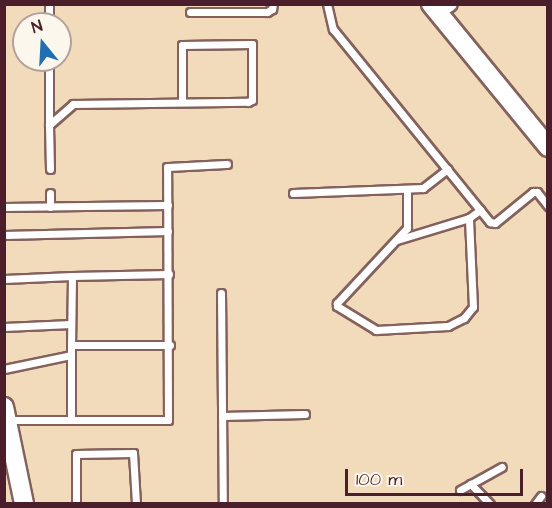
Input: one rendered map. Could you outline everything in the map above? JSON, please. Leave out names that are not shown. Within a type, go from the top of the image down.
[{"type":"street","points":[[439,7],[544,136]]},
{"type":"street","points":[[6,414],[24,504]]},
{"type":"lane","points":[[190,12],[267,12],[272,9],[273,4]]},
{"type":"lane","points":[[327,4],[333,29],[490,222],[495,223],[535,192],[548,206]]},
{"type":"lane","points":[[49,124],[73,104],[182,102],[252,100],[252,44],[182,45],[182,102]]},
{"type":"lane","points":[[49,72],[50,169]]},
{"type":"lane","points":[[6,414],[71,420],[168,420],[170,345],[168,165],[227,164]]},
{"type":"lane","points":[[293,192],[423,188],[447,169]]},
{"type":"lane","points":[[407,189],[408,226],[337,303],[337,306],[376,330],[448,327],[464,318],[473,307],[469,218]]},
{"type":"lane","points":[[50,193],[50,207]]},
{"type":"lane","points":[[4,207],[168,205]]},
{"type":"lane","points":[[395,241],[469,218],[480,210]]},
{"type":"lane","points":[[4,235],[168,231]]},
{"type":"lane","points":[[4,279],[169,274]]},
{"type":"lane","points":[[71,420],[72,276]]},
{"type":"lane","points":[[222,292],[223,504]]},
{"type":"lane","points":[[4,327],[71,324]]},
{"type":"lane","points":[[71,345],[170,345]]},
{"type":"lane","points":[[4,369],[71,355]]},
{"type":"lane","points":[[222,416],[305,414]]},
{"type":"lane","points":[[76,504],[76,454],[133,453],[136,504]]},
{"type":"lane","points":[[460,490],[502,467]]},
{"type":"lane","points":[[471,484],[490,504]]},
{"type":"lane","points":[[535,504],[541,496]]}]
